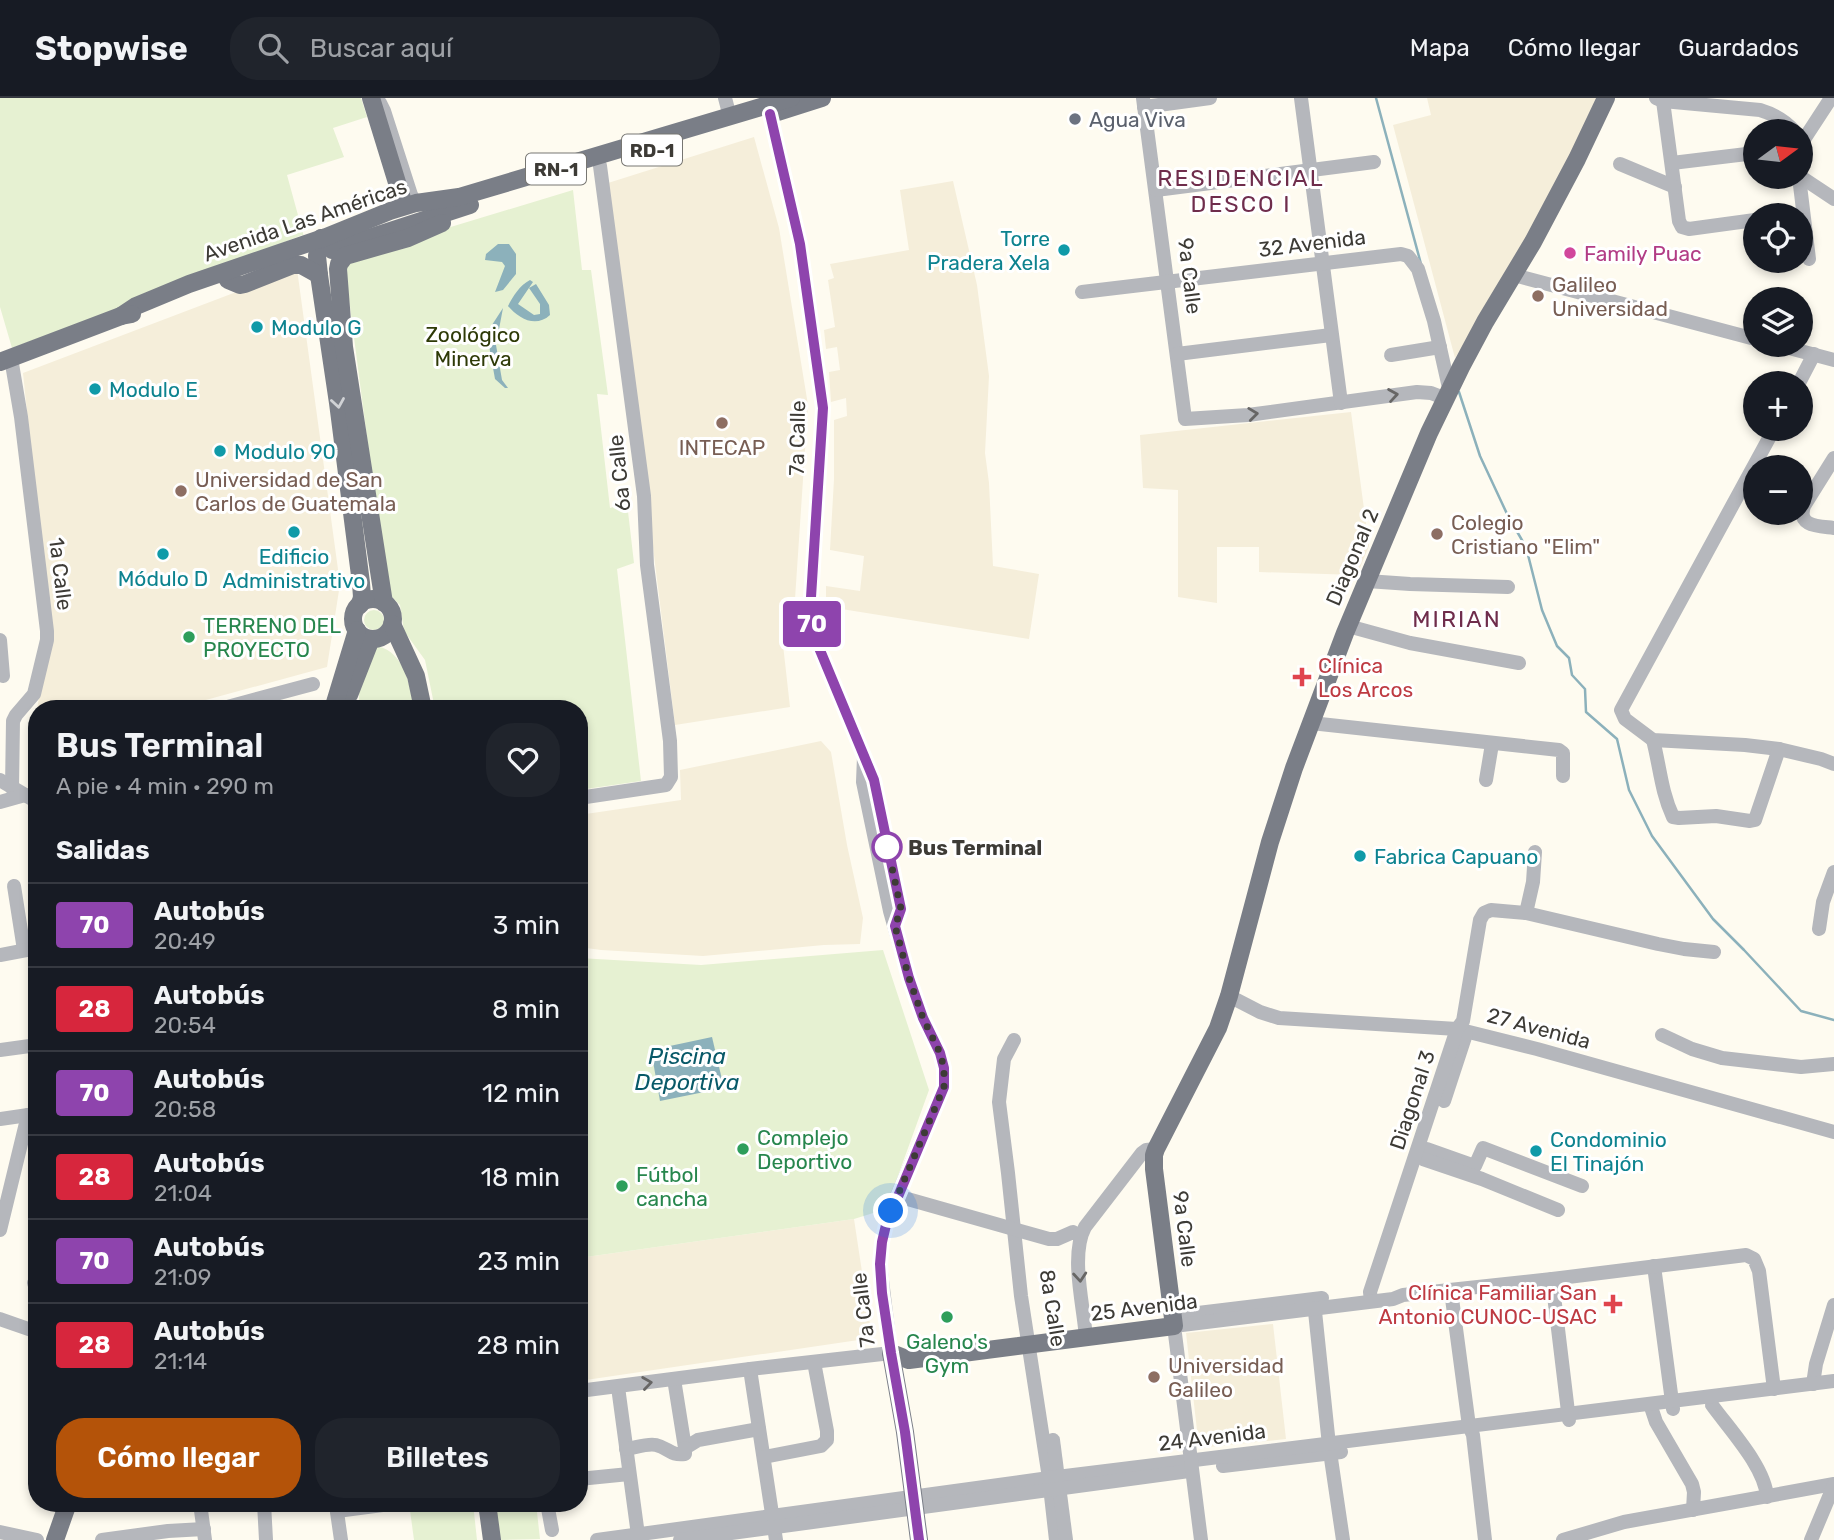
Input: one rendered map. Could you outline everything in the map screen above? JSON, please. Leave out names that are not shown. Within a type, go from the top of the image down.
[{"type":"main road","points":[[344,347],[338,338],[331,307],[328,254],[330,244],[400,219],[406,207],[371,98]]},
{"type":"main road","name":"Avenida Las Américas","points":[[121,316],[136,306],[189,284],[318,257],[406,207],[459,197],[791,98]]},
{"type":"main road","name":"Avenida Las Américas","points":[[5,360],[121,316],[138,313],[228,280],[318,257],[482,201],[822,98]]},
{"type":"main road","name":"Diagonal 2","points":[[1202,1060],[1218,1028],[1229,996],[1270,842],[1294,768],[1348,626],[1447,393],[1577,159],[1606,98]]},
{"type":"main road","points":[[384,603],[344,347],[339,264],[345,256],[416,235],[482,201]]},
{"type":"main road","points":[[318,257],[361,583],[362,597],[354,620],[368,636],[389,646],[396,653],[408,672],[415,700]]},
{"type":"main road","points":[[360,605],[371,599],[384,603],[392,612],[392,624],[416,676],[421,700]]},
{"type":"main road","points":[[368,636],[384,635],[392,624]]},
{"type":"main road","points":[[345,700],[368,636]]},
{"type":"main road","name":"9a Calle","points":[[1174,1321],[1154,1155],[1202,1060]]},
{"type":"main road","name":"25 Avenida","points":[[891,1353],[909,1360],[1085,1328],[1174,1321]]},
{"type":"main road","name":"25 Avenida","points":[[1031,1339],[1174,1321]]},
{"type":"main road","name":"7a Calle","points":[[891,1353],[905,1432],[919,1540]]},
{"type":"main road","points":[[44,1540],[53,1512]]},
{"type":"main road","points":[[55,1540],[65,1512]]},
{"type":"main road","points":[[482,1512],[486,1540]]},
{"type":"main road","points":[[488,1512],[492,1540]]},
{"type":"street","points":[[725,98],[730,117]]},
{"type":"street","points":[[1143,102],[1210,98]]},
{"type":"street","points":[[1301,98],[1340,403],[1417,392],[1447,393]]},
{"type":"street","points":[[1813,126],[1832,98]]},
{"type":"street","points":[[1743,221],[1684,228],[1679,221],[1659,99],[1760,110],[1780,119]]},
{"type":"street","name":"9a Calle","points":[[1143,102],[1185,419],[1239,416],[1340,403]]},
{"type":"street","name":"7a Calle","points":[[770,114],[800,244],[823,408],[810,613],[817,643],[874,780],[901,909],[895,926],[909,978],[944,1068],[944,1087],[897,1196],[882,1242],[880,1264],[891,1353]]},
{"type":"street","points":[[1671,163],[1743,154]]},
{"type":"street","points":[[1156,190],[1374,162]]},
{"type":"street","points":[[1620,164],[1675,187]]},
{"type":"street","name":"6a Calle","points":[[588,796],[666,785],[671,777],[670,741],[647,565],[645,496],[600,166]]},
{"type":"street","points":[[1813,185],[1834,199]]},
{"type":"street","name":"32 Avenida","points":[[1082,292],[1396,253],[1408,256],[1418,269],[1440,347],[1447,393]]},
{"type":"street","points":[[1514,275],[1743,336]]},
{"type":"street","points":[[1177,354],[1331,335]]},
{"type":"street","points":[[1391,355],[1440,347]]},
{"type":"street","points":[[1805,371],[1814,355],[1834,360]]},
{"type":"street","name":"1a Calle","points":[[5,360],[21,417],[47,631],[35,691],[29,700]]},
{"type":"street","points":[[1767,441],[1622,707],[1621,714],[1653,740],[1779,749],[1821,758],[1834,764]]},
{"type":"street","points":[[1834,458],[1804,506],[1802,515],[1806,522],[1834,528]]},
{"type":"street","points":[[1367,581],[1508,587]]},
{"type":"street","points":[[1348,626],[1410,643],[1519,663]]},
{"type":"street","points":[[0,640],[3,676]]},
{"type":"street","points":[[253,700],[313,684]]},
{"type":"street","name":"1a Calle","points":[[19,791],[13,722],[28,701]]},
{"type":"street","points":[[1311,723],[1562,752],[1563,776]]},
{"type":"street","points":[[1653,740],[1665,799],[1672,817],[1678,818],[1716,816],[1755,820],[1779,749]]},
{"type":"street","points":[[1486,779],[1492,744]]},
{"type":"street","points":[[0,802],[19,791]]},
{"type":"street","points":[[1535,852],[1533,882],[1526,914],[1658,944],[1714,952]]},
{"type":"street","points":[[1819,929],[1834,872]]},
{"type":"street","points":[[14,886],[28,941]]},
{"type":"street","name":"Diagonal 3","points":[[1374,1296],[1425,1154],[1462,1030],[1480,920],[1486,911],[1526,914]]},
{"type":"street","points":[[0,955],[28,949]]},
{"type":"street","name":"27 Avenida","points":[[1229,996],[1279,1018],[1462,1030],[1834,1132]]},
{"type":"street","name":"Diagonal 3","points":[[1374,1296],[1462,1030]]},
{"type":"street","points":[[1661,1035],[1722,1058],[1801,1067],[1834,1064]]},
{"type":"street","name":"8a Calle","points":[[1014,1040],[1004,1059],[1002,1083],[1007,1103],[1009,1149],[1031,1339],[1054,1484],[1066,1540]]},
{"type":"street","points":[[0,1050],[28,1046]]},
{"type":"street","points":[[0,1119],[28,1115]]},
{"type":"street","points":[[0,1230],[28,1132]]},
{"type":"street","points":[[1425,1154],[1475,1166],[1483,1148],[1582,1186]]},
{"type":"street","points":[[897,1196],[1053,1240],[1082,1232],[1142,1153],[1156,1149]]},
{"type":"street","points":[[1425,1154],[1558,1209]]},
{"type":"street","name":"8a Calle","points":[[1082,1232],[1078,1259],[1085,1328]]},
{"type":"street","name":"25 Avenida","points":[[1174,1321],[1374,1296],[1393,1299],[1403,1294],[1552,1279],[1741,1255],[1754,1259],[1759,1271],[1774,1389]]},
{"type":"street","points":[[1654,1266],[1673,1405]]},
{"type":"street","points":[[1552,1279],[1569,1418]]},
{"type":"street","points":[[1451,1290],[1485,1540]]},
{"type":"street","points":[[1314,1304],[1343,1540]]},
{"type":"street","points":[[1813,1384],[1816,1364],[1834,1305]]},
{"type":"street","points":[[0,1319],[28,1329]]},
{"type":"street","name":"9a Calle","points":[[1174,1321],[1201,1540]]},
{"type":"street","name":"25 Avenida","points":[[588,1390],[750,1368],[891,1353]]},
{"type":"street","points":[[764,1457],[821,1446],[827,1440],[814,1362]]},
{"type":"street","points":[[750,1368],[775,1528]]},
{"type":"street","points":[[626,1449],[657,1445],[670,1454],[685,1454],[674,1379]]},
{"type":"street","name":"24 Avenida","points":[[680,1540],[775,1528],[914,1503],[1192,1465],[1651,1408],[1834,1381]]},
{"type":"street","points":[[618,1387],[638,1535]]},
{"type":"street","name":"24 Avenida","points":[[1673,1405],[1712,1405],[1834,1389]]},
{"type":"street","points":[[1712,1405],[1759,1469],[1765,1482],[1767,1497]]},
{"type":"street","points":[[1651,1408],[1692,1484],[1693,1510]]},
{"type":"street","points":[[685,1448],[698,1440],[760,1429]]},
{"type":"street","points":[[588,1478],[629,1474]]},
{"type":"street","name":"8a Calle","points":[[1054,1484],[1056,1540]]},
{"type":"street","points":[[1563,1540],[1624,1522],[1767,1497],[1833,1489]]},
{"type":"street","points":[[1811,1540],[1833,1489]]},
{"type":"street","points":[[102,1540],[168,1531],[205,1534],[201,1512]]},
{"type":"street","points":[[264,1512],[266,1540]]},
{"type":"street","points":[[337,1512],[341,1540]]},
{"type":"street","points":[[549,1512],[552,1530]]},
{"type":"street","points":[[1612,1540],[1624,1522]]},
{"type":"street","name":"24 Avenida","points":[[597,1540],[638,1535],[775,1528]]},
{"type":"street","points":[[0,1532],[37,1540]]},
{"type":"shaded area","points":[[1427,98],[1597,98],[1528,243],[1455,358],[1393,125],[1431,115]]},
{"type":"shaded area","name":"INTECAP","points":[[754,137],[779,228],[808,405],[794,614],[780,618],[790,707],[675,725],[608,183]]},
{"type":"shaded area","points":[[953,181],[977,285],[989,376],[985,453],[993,566],[1039,574],[1029,639],[829,607],[826,602],[826,586],[860,591],[864,556],[830,550],[834,420],[847,416],[846,398],[831,402],[829,372],[840,370],[837,347],[826,349],[824,330],[835,327],[828,280],[834,278],[830,264],[909,250],[900,190]]},
{"type":"shaded area","name":"Universidad de San Carlos de Guatemala","points":[[297,269],[340,584],[327,667],[206,700],[39,700],[50,633],[23,373]]},
{"type":"shaded area","points":[[1351,412],[1369,546],[1357,575],[1259,572],[1259,547],[1217,547],[1217,603],[1178,597],[1178,490],[1143,488],[1140,435]]},
{"type":"shaded area","points":[[821,741],[831,752],[863,918],[860,944],[703,956],[588,948],[588,814],[681,800],[680,770]]},
{"type":"shaded area","points":[[854,1219],[872,1338],[588,1380],[588,1257]]},
{"type":"shaded area","points":[[1273,1324],[1286,1439],[1199,1448],[1186,1333]]},
{"type":"green space","points":[[0,98],[361,98],[367,117],[333,128],[344,157],[287,175],[304,237],[302,235],[131,304],[12,348],[0,307]]},
{"type":"green space","name":"Zoológico Minerva","points":[[573,190],[582,270],[591,270],[608,395],[597,394],[610,508],[627,503],[634,563],[617,569],[641,781],[588,789],[588,700],[433,700],[425,660],[404,631],[400,605],[387,592],[345,268],[355,256]]},
{"type":"green space","points":[[374,610],[381,613],[384,620],[381,627],[374,630],[367,627],[364,620],[367,613]]},
{"type":"green space","points":[[377,646],[386,649],[400,663],[412,700],[359,700],[359,679]]},
{"type":"green space","name":"Complejo Deportivo","points":[[883,950],[929,1090],[886,1209],[854,1219],[588,1257],[588,959],[701,965]]},
{"type":"green space","points":[[410,1512],[474,1512],[477,1540],[414,1540]]},
{"type":"green space","points":[[496,1512],[537,1512],[540,1539],[500,1540]]},
{"type":"water","points":[[498,244],[509,244],[516,254],[516,274],[503,290],[495,292],[505,266],[502,262],[485,260],[486,254]]},
{"type":"water","points":[[530,280],[533,282],[518,304],[534,315],[540,314],[540,304],[529,288],[536,284],[549,305],[550,315],[539,321],[522,318],[508,306],[517,291]]},
{"type":"water","points":[[503,308],[496,345],[502,380],[508,388],[495,379],[488,340],[490,328]]},
{"type":"water","name":"Piscina Deportiva","points":[[712,1037],[724,1088],[660,1101],[651,1050]]},
{"type":"waterway","points":[[1376,98],[1421,264]]},
{"type":"waterway","points":[[1459,392],[1480,456],[1526,547],[1542,610],[1557,646],[1569,658],[1572,675],[1585,689],[1586,712],[1617,739],[1629,790],[1652,836],[1713,919],[1801,1011],[1834,1020]]},
{"type":"bus line","name":"70","points":[[770,114],[800,244],[823,408],[810,613],[817,643],[874,780],[901,909],[895,926],[909,978],[944,1068],[944,1087],[886,1225],[880,1264],[919,1540]]},
{"type":"place","name":"Agua Viva","points":[[1075,119]]},
{"type":"place","name":"Torre Pradera Xela","points":[[1064,250]]},
{"type":"place","name":"Family Puac","points":[[1570,253]]},
{"type":"place","name":"Galileo Universidad","points":[[1538,296]]},
{"type":"place","name":"Modulo G","points":[[257,327]]},
{"type":"place","name":"Modulo E","points":[[95,389]]},
{"type":"place","name":"INTECAP","points":[[722,423]]},
{"type":"place","name":"Modulo 90","points":[[220,451]]},
{"type":"place","name":"Universidad de San Carlos de Guatemala","points":[[181,491]]},
{"type":"place","name":"Edificio Administrativo","points":[[294,532]]},
{"type":"place","name":"Colegio Cristiano \"Elim\"","points":[[1437,534]]},
{"type":"place","name":"Módulo D","points":[[163,554]]},
{"type":"place","name":"TERRENO DEL PROYECTO","points":[[189,637]]},
{"type":"place","name":"Clínica Los Arcos","points":[[1302,677]]},
{"type":"place","name":"Bus Terminal","points":[[887,847]]},
{"type":"place","name":"Fabrica Capuano","points":[[1360,856]]},
{"type":"place","name":"Complejo Deportivo","points":[[743,1149]]},
{"type":"place","name":"Condominio El Tinajón","points":[[1536,1151]]},
{"type":"place","name":"Fútbol cancha","points":[[622,1186]]},
{"type":"place","name":"Clínica Familiar San Antonio CUNOC-USAC","points":[[1613,1304]]},
{"type":"place","name":"Galeno's Gym","points":[[947,1317]]},
{"type":"place","name":"Universidad Galileo","points":[[1154,1377]]},
{"type":"district","name":"RESIDENCIAL DESCO I","points":[[1241,191]]},
{"type":"district","name":"MIRIAN","points":[[1457,619]]},
{"type":"route","points":[[887,847],[886,840],[901,909],[895,926],[909,978],[944,1068],[944,1087],[891,1211]]}]
